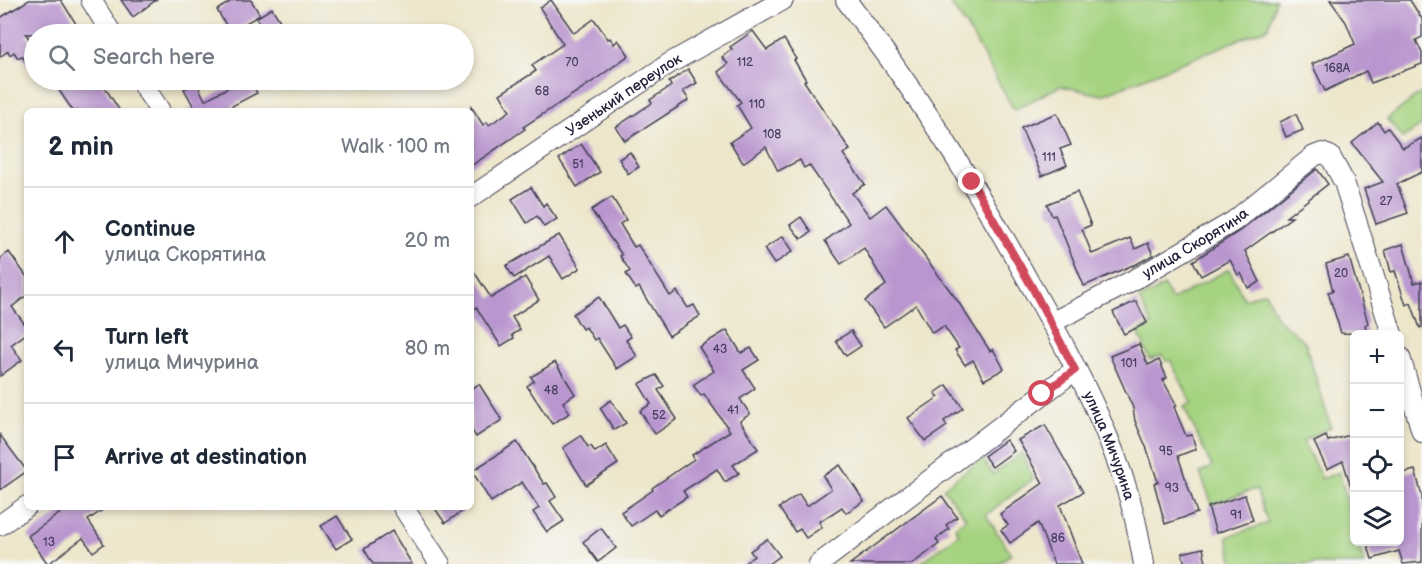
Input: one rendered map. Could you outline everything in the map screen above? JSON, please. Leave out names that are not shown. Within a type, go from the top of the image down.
[{"type":"street","points":[[91,0],[106,24]]},
{"type":"street","name":"Узенький переулок","points":[[474,194],[670,63],[783,0]]},
{"type":"street","name":"улица Мичурина","points":[[846,0],[899,71],[955,154],[1051,323],[1118,464],[1134,514],[1144,564]]},
{"type":"street","points":[[146,90],[158,108]]},
{"type":"street","name":"улица Скорятина","points":[[1051,323],[1141,276],[1234,220],[1314,156],[1322,153],[1330,156],[1344,182],[1391,330]]},
{"type":"street","points":[[819,564],[1075,370]]},
{"type":"street","points":[[1404,371],[1422,432]]},
{"type":"street","points":[[0,525],[24,508]]},
{"type":"street","points":[[405,510],[440,564]]},
{"type":"green space","points":[[948,0],[1276,0],[1268,28],[1102,95],[1060,86],[1014,110],[970,32]]},
{"type":"green space","points":[[1422,92],[1422,125],[1403,138],[1387,119]]},
{"type":"green space","points":[[1229,269],[1244,299],[1265,292],[1277,318],[1305,342],[1331,427],[1303,441],[1322,479],[1339,472],[1350,513],[1350,546],[1359,546],[1364,564],[1234,564],[1227,537],[1268,523],[1256,489],[1212,504],[1200,473],[1212,467],[1184,407],[1192,403],[1170,360],[1166,361],[1162,355],[1150,360],[1138,332],[1152,324],[1139,299],[1164,286],[1172,300]]},
{"type":"green space","points":[[1022,453],[1033,479],[986,515],[1011,554],[998,564],[919,564],[959,534],[955,527],[966,518],[943,488],[982,459],[993,474]]},
{"type":"building","points":[[29,0],[61,0],[76,24],[24,24],[24,59],[22,56],[18,58],[14,52],[10,55],[8,51],[0,57],[0,18]]},
{"type":"building","points":[[121,0],[156,0],[133,17]]},
{"type":"building","points":[[233,0],[251,0],[260,15],[244,24],[225,24],[217,10]]},
{"type":"building","points":[[551,0],[574,33],[594,19],[608,39],[610,38],[614,44],[618,40],[629,55],[523,127],[525,129],[474,164],[474,111],[483,125],[487,122],[489,125],[510,111],[500,94],[536,71],[532,65],[563,44],[540,8]]},
{"type":"building","points":[[1330,0],[1410,0],[1422,19],[1422,37],[1416,40],[1422,53],[1422,64],[1371,83],[1366,71],[1325,91],[1312,64],[1355,44],[1346,22]]},
{"type":"building","points":[[272,8],[282,24],[260,24],[256,18]]},
{"type":"building","points":[[753,31],[767,50],[784,39],[806,80],[804,81],[850,150],[843,154],[865,184],[852,193],[870,217],[886,205],[957,300],[990,351],[993,349],[1004,369],[984,380],[973,360],[965,365],[955,350],[959,348],[944,326],[932,333],[916,305],[884,327],[865,301],[886,285],[864,248],[841,264],[825,241],[849,223],[809,165],[804,168],[800,160],[778,171],[766,147],[743,163],[730,142],[751,128],[737,105],[741,102],[718,72],[728,64],[722,57],[732,49],[730,47]]},
{"type":"building","points":[[688,69],[697,83],[683,91],[689,100],[625,141],[616,127],[652,103],[650,100],[671,86],[669,82]]},
{"type":"building","points":[[59,90],[106,90],[118,108],[71,108]]},
{"type":"building","points":[[185,90],[200,90],[205,100],[224,90],[255,90],[257,93],[232,106],[233,108],[192,108],[194,107]]},
{"type":"building","points":[[1057,113],[1071,145],[1060,149],[1067,165],[1042,176],[1021,128]]},
{"type":"building","points":[[1296,114],[1303,130],[1286,137],[1280,122]]},
{"type":"building","points":[[1378,122],[1384,131],[1388,128],[1403,148],[1422,138],[1422,172],[1397,184],[1408,213],[1376,224],[1364,189],[1383,182],[1352,143]]},
{"type":"building","points":[[581,144],[600,172],[577,187],[559,159]]},
{"type":"building","points":[[630,152],[639,167],[628,174],[619,159]]},
{"type":"building","points":[[1317,169],[1328,184],[1286,217],[1292,217],[1245,251],[1260,282],[1248,288],[1241,273],[1238,275],[1230,260],[1201,276],[1193,261],[1241,230]]},
{"type":"building","points":[[531,187],[543,206],[546,203],[557,219],[544,227],[537,216],[527,223],[512,199]]},
{"type":"building","points":[[1077,192],[1091,225],[1082,229],[1092,254],[1130,238],[1135,249],[1148,243],[1153,255],[1133,266],[1084,286],[1055,215],[1052,216],[1047,204]]},
{"type":"building","points":[[612,197],[626,220],[620,224],[634,247],[638,245],[670,296],[677,291],[688,308],[694,305],[700,316],[669,336],[639,287],[636,289],[626,274],[630,271],[620,256],[622,255],[591,210]]},
{"type":"building","points":[[801,217],[811,232],[801,239],[790,225]]},
{"type":"building","points":[[559,235],[580,268],[563,279],[549,256],[514,278],[506,266]]},
{"type":"building","points":[[783,236],[793,251],[774,264],[764,249]]},
{"type":"building","points":[[1403,244],[1414,283],[1422,281],[1422,327],[1420,328],[1411,303],[1406,305],[1395,271],[1391,272],[1385,250]]},
{"type":"building","points":[[9,252],[24,273],[24,297],[12,307],[24,323],[24,335],[11,345],[22,360],[0,376],[0,259]]},
{"type":"building","points":[[1349,257],[1368,323],[1365,325],[1366,330],[1350,330],[1350,333],[1341,333],[1328,292],[1333,291],[1326,264]]},
{"type":"building","points":[[474,272],[491,298],[525,277],[539,300],[512,317],[520,330],[512,335],[514,338],[501,346],[476,307],[474,309]]},
{"type":"building","points":[[599,297],[618,328],[623,325],[631,337],[626,340],[637,356],[617,369],[597,338],[594,340],[586,327],[582,329],[573,314]]},
{"type":"building","points":[[1136,301],[1147,323],[1124,334],[1113,312]]},
{"type":"building","points":[[727,330],[741,353],[751,348],[759,360],[743,370],[755,388],[740,399],[750,414],[740,421],[758,449],[733,465],[739,473],[725,482],[717,469],[683,491],[687,497],[659,515],[655,510],[631,526],[621,512],[694,459],[692,455],[730,431],[704,394],[701,396],[693,385],[714,371],[699,347]]},
{"type":"building","points":[[851,331],[861,346],[846,356],[836,341]]},
{"type":"building","points":[[1139,344],[1148,365],[1159,360],[1167,378],[1163,380],[1177,406],[1174,407],[1186,436],[1192,435],[1196,449],[1178,456],[1197,513],[1165,524],[1154,483],[1158,482],[1135,421],[1133,408],[1110,356]]},
{"type":"building","points":[[555,362],[575,394],[563,402],[570,413],[552,424],[527,386],[534,381],[531,377]]},
{"type":"building","points":[[656,375],[664,386],[658,390],[677,419],[655,434],[640,411],[651,404],[639,384]]},
{"type":"building","points":[[479,384],[502,420],[476,437],[474,434],[474,387]]},
{"type":"building","points":[[947,385],[963,408],[944,421],[947,426],[925,441],[908,418],[939,397],[935,393]]},
{"type":"building","points":[[611,400],[626,423],[614,430],[600,408]]},
{"type":"building","points":[[1045,425],[1083,492],[1060,505],[1082,564],[1054,564],[1038,523],[1010,543],[1001,530],[1008,525],[1000,514],[1043,483],[1018,440]]},
{"type":"building","points":[[0,435],[24,467],[24,473],[0,490]]},
{"type":"building","points":[[1350,435],[1350,484],[1343,461],[1327,469],[1314,442],[1326,436],[1328,441]]},
{"type":"building","points":[[581,436],[588,447],[591,446],[595,452],[606,445],[618,464],[586,485],[563,448]]},
{"type":"building","points":[[1006,440],[1014,451],[992,467],[984,456]]},
{"type":"building","points":[[517,442],[544,484],[547,483],[556,497],[550,501],[564,521],[547,532],[533,512],[539,508],[522,482],[491,502],[474,474],[474,470]]},
{"type":"building","points":[[840,465],[864,501],[846,513],[842,507],[819,522],[822,527],[806,538],[800,529],[795,532],[779,508],[799,494],[807,506],[831,489],[823,476]]},
{"type":"building","points":[[1415,470],[1422,496],[1422,562],[1403,564],[1399,551],[1372,559],[1368,546],[1404,546],[1404,473]]},
{"type":"building","points":[[1245,495],[1253,520],[1216,533],[1208,507]]},
{"type":"building","points":[[942,496],[957,517],[946,525],[949,529],[936,539],[939,544],[912,564],[850,564]]},
{"type":"building","points":[[58,510],[103,510],[88,520],[104,544],[93,552],[83,538],[48,564],[28,536],[60,513]]},
{"type":"building","points":[[436,510],[464,510],[445,523]]},
{"type":"building","points":[[337,516],[352,539],[336,549],[321,526]]},
{"type":"building","points":[[601,528],[616,548],[598,562],[583,542]]},
{"type":"building","points":[[392,531],[412,564],[373,564],[364,549]]},
{"type":"building","points":[[767,539],[780,556],[769,564],[743,564],[754,556],[750,551]]},
{"type":"building","points":[[1203,548],[1206,562],[1185,564],[1182,553]]},
{"type":"route","points":[[972,182],[1032,287],[1075,370],[1042,394]]}]
